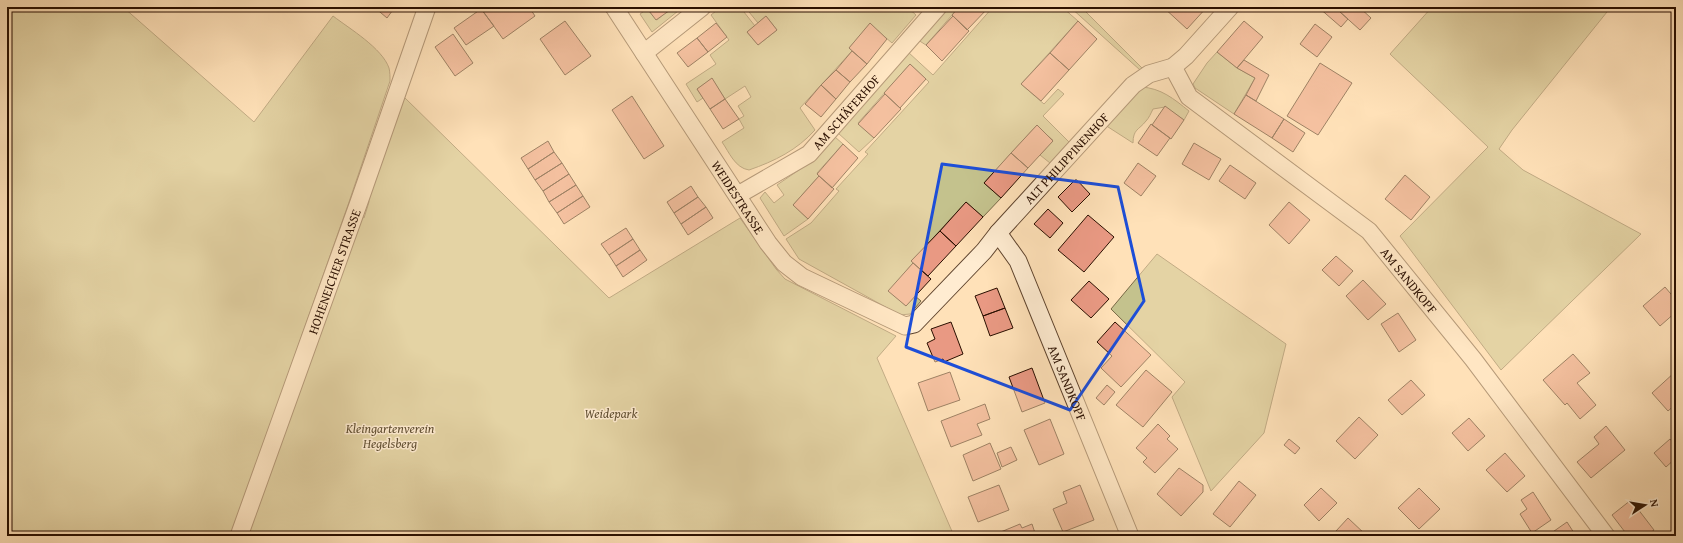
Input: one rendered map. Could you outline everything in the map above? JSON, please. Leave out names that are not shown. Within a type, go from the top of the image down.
[{"type":"street","name":"HOHENEICHER STRASSE","points":[[240,536],[360,202],[427,7]]},
{"type":"street","name":"WEIDESTRASSE","points":[[614,7],[768,243],[784,263],[802,277],[904,326],[914,324]]},
{"type":"street","points":[[644,53],[702,7]]},
{"type":"street","name":"AM SCHÄFERHOF","points":[[738,195],[808,154],[938,7]]},
{"type":"street","name":"ALT PHILIPPINENHOF","points":[[914,324],[984,251],[998,233],[1133,85],[1149,74],[1173,67],[1186,56],[1230,7]]},
{"type":"street","name":"AM SANDKOPF","points":[[1173,67],[1189,97],[1369,231],[1473,359],[1606,536]]},
{"type":"street","name":"AM SANDKOPF","points":[[998,233],[1018,261],[1130,536]]},
{"type":"highlighted area","points":[[942,164],[1118,187],[1144,301],[1070,410],[906,347]]},
{"type":"green space","points":[[7,7],[123,7],[254,122],[333,16],[373,46],[380,53],[389,68],[390,81],[348,205],[231,536],[7,536]]},
{"type":"green space","points":[[672,7],[683,7],[652,32],[640,14],[647,9],[657,20]]},
{"type":"green space","points":[[721,7],[740,7],[755,26],[747,32],[758,45],[777,30],[766,16],[758,23],[745,7],[907,7],[916,15],[892,43],[870,24],[849,48],[852,51],[800,108],[815,130],[801,143],[785,154],[768,163],[749,170],[744,169],[736,163],[722,142],[744,128],[739,119],[744,116],[738,106],[751,97],[745,86],[725,99],[712,79],[697,89],[703,98],[697,102],[686,84],[716,64],[710,55],[729,40],[711,15]]},
{"type":"green space","points":[[947,7],[959,7],[926,45],[918,40]]},
{"type":"green space","points":[[993,7],[1062,7],[1078,21],[1021,84],[1044,104],[1058,89],[1064,94],[1043,116],[1069,142],[1050,163],[1040,155],[1053,140],[1036,126],[984,183],[1001,198],[983,217],[966,202],[912,261],[913,263],[889,291],[906,306],[915,296],[921,301],[910,314],[900,315],[799,259],[786,239],[811,223],[839,191],[836,189],[868,154],[865,152],[929,82],[910,64],[858,123],[874,138],[859,152],[838,133],[908,52],[933,75]]},
{"type":"green space","points":[[1070,7],[1081,7],[1143,69],[1140,70]]},
{"type":"green space","points":[[1432,7],[1611,7],[1512,130],[1499,149],[1523,170],[1641,234],[1501,370],[1400,236],[1488,147],[1390,54]]},
{"type":"green space","points":[[1217,52],[1237,68],[1255,78],[1234,114],[1195,88],[1193,84],[1207,63]]},
{"type":"green space","points":[[1141,87],[1155,89],[1161,92],[1172,98],[1189,111],[1184,120],[1165,107],[1153,109],[1147,120],[1135,132],[1133,143],[1105,125]]},
{"type":"green space","points":[[404,97],[609,298],[740,218],[776,269],[785,279],[896,336],[877,358],[954,536],[246,536],[360,215],[364,218],[369,202],[368,196]]},
{"type":"green space","points":[[835,137],[843,144],[817,173],[819,176],[793,205],[808,219],[784,236],[760,198],[765,192],[774,203],[784,195],[777,185],[815,159]]},
{"type":"green space","points":[[1157,254],[1286,344],[1264,433],[1211,491],[1172,397],[1185,382],[1111,309]]},
{"type":"building","points":[[374,7],[395,7],[387,18]]},
{"type":"building","points":[[480,7],[529,7],[535,16],[503,39]]},
{"type":"building","points":[[646,7],[672,7],[673,8],[656,20]]},
{"type":"building","points":[[959,7],[989,7],[967,30],[952,15]]},
{"type":"building","points":[[1163,7],[1207,7],[1187,29]]},
{"type":"building","points":[[1318,7],[1337,7],[1348,19],[1341,27]]},
{"type":"building","points":[[1344,7],[1359,7],[1371,18],[1360,30],[1340,12]]},
{"type":"building","points":[[481,9],[494,26],[466,45],[454,28]]},
{"type":"building","points":[[766,16],[777,30],[758,45],[747,32]]},
{"type":"building","points":[[953,16],[969,31],[942,61],[926,45]]},
{"type":"building","points":[[565,21],[591,56],[565,75],[540,39]]},
{"type":"building","points":[[1078,21],[1097,39],[1069,70],[1050,53]]},
{"type":"building","points":[[1244,21],[1263,37],[1237,68],[1217,52]]},
{"type":"building","points":[[716,23],[727,37],[708,52],[697,38]]},
{"type":"building","points":[[870,23],[887,39],[867,64],[849,48]]},
{"type":"building","points":[[1315,24],[1332,37],[1317,57],[1300,44]]},
{"type":"building","points":[[453,34],[473,63],[455,76],[435,47]]},
{"type":"building","points":[[697,38],[708,52],[688,67],[677,53]]},
{"type":"building","points":[[852,51],[867,64],[850,82],[836,70]]},
{"type":"building","points":[[1050,53],[1069,70],[1041,101],[1021,84]]},
{"type":"building","points":[[1244,60],[1269,75],[1256,101],[1246,95],[1255,78],[1237,68]]},
{"type":"building","points":[[1320,63],[1352,83],[1318,135],[1287,116]]},
{"type":"building","points":[[910,64],[926,79],[900,108],[884,93]]},
{"type":"building","points":[[836,70],[850,82],[836,99],[821,85]]},
{"type":"building","points":[[712,78],[725,99],[710,109],[697,89]]},
{"type":"building","points":[[821,85],[836,99],[821,117],[805,104]]},
{"type":"building","points":[[885,94],[901,109],[874,138],[858,124]]},
{"type":"building","points":[[1246,95],[1284,119],[1272,138],[1234,114]]},
{"type":"building","points":[[632,96],[664,146],[644,159],[612,110]]},
{"type":"building","points":[[725,99],[739,119],[723,129],[710,109]]},
{"type":"building","points":[[1165,106],[1184,120],[1171,139],[1152,125]]},
{"type":"building","points":[[1284,119],[1305,133],[1293,152],[1272,138]]},
{"type":"building","points":[[1151,124],[1170,138],[1157,156],[1138,143]]},
{"type":"building","points":[[1037,125],[1053,141],[1028,168],[1011,153]]},
{"type":"building","points":[[548,141],[554,152],[528,169],[521,158]]},
{"type":"building","points":[[1194,143],[1221,159],[1209,180],[1182,164]]},
{"type":"building","points":[[843,144],[858,158],[832,188],[817,174]]},
{"type":"building","points":[[554,152],[562,163],[535,180],[528,169]]},
{"type":"building","points":[[1011,153],[1028,168],[1001,198],[984,183]]},
{"type":"building","points":[[562,163],[569,174],[543,191],[535,180]]},
{"type":"building","points":[[1138,163],[1156,176],[1141,196],[1124,183]]},
{"type":"building","points":[[1230,165],[1256,183],[1245,199],[1219,181]]},
{"type":"building","points":[[569,174],[576,185],[549,202],[543,191]]},
{"type":"building","points":[[1405,175],[1430,197],[1411,220],[1385,199]]},
{"type":"building","points":[[819,176],[834,189],[808,219],[793,205]]},
{"type":"building","points":[[1076,179],[1090,194],[1072,212],[1058,197]]},
{"type":"building","points":[[576,185],[583,196],[557,213],[549,202]]},
{"type":"building","points":[[691,186],[698,197],[674,213],[667,202]]},
{"type":"building","points":[[583,196],[590,207],[564,224],[557,213]]},
{"type":"building","points":[[698,197],[706,207],[681,224],[674,213]]},
{"type":"building","points":[[966,202],[983,217],[956,246],[940,231]]},
{"type":"building","points":[[1289,202],[1310,220],[1289,244],[1269,225]]},
{"type":"building","points":[[706,207],[713,218],[688,235],[681,224]]},
{"type":"building","points":[[1048,209],[1063,223],[1050,238],[1034,224]]},
{"type":"building","points":[[1088,215],[1114,237],[1084,272],[1058,250]]},
{"type":"building","points":[[626,228],[633,239],[609,255],[601,244]]},
{"type":"building","points":[[940,231],[956,246],[928,276],[911,261]]},
{"type":"building","points":[[633,239],[640,250],[616,266],[609,255]]},
{"type":"building","points":[[640,250],[647,260],[623,277],[616,266]]},
{"type":"building","points":[[1336,256],[1353,271],[1339,286],[1322,270]]},
{"type":"building","points":[[913,263],[931,279],[906,306],[888,291]]},
{"type":"building","points":[[1363,280],[1386,304],[1368,320],[1346,296]]},
{"type":"building","points":[[1089,281],[1109,299],[1091,318],[1071,300]]},
{"type":"building","points":[[1665,287],[1676,300],[1676,312],[1660,326],[1643,306]]},
{"type":"building","points":[[997,288],[1005,308],[983,316],[975,296]]},
{"type":"building","points":[[1005,308],[1013,328],[990,336],[983,316]]},
{"type":"building","points":[[1398,313],[1416,340],[1399,352],[1381,324]]},
{"type":"building","points":[[951,322],[963,354],[944,362],[943,359],[935,362],[927,343],[935,339],[931,329]]},
{"type":"building","points":[[1115,322],[1151,355],[1121,387],[1101,368],[1112,356],[1097,342]]},
{"type":"building","points":[[1573,354],[1590,373],[1577,383],[1596,405],[1580,419],[1567,403],[1565,405],[1543,380]]},
{"type":"building","points":[[1032,368],[1045,403],[1022,412],[1009,377]]},
{"type":"building","points":[[1146,370],[1172,392],[1143,427],[1116,405]]},
{"type":"building","points":[[950,372],[960,400],[928,411],[918,383]]},
{"type":"building","points":[[1675,372],[1676,404],[1668,411],[1652,393]]},
{"type":"building","points":[[1411,380],[1425,395],[1402,415],[1388,400]]},
{"type":"building","points":[[1107,385],[1115,392],[1104,405],[1096,398]]},
{"type":"building","points":[[985,404],[990,419],[977,424],[982,435],[951,447],[941,421]]},
{"type":"building","points":[[1359,417],[1378,435],[1355,459],[1336,441]]},
{"type":"building","points":[[1469,418],[1485,436],[1468,451],[1452,433]]},
{"type":"building","points":[[1050,419],[1064,454],[1039,465],[1024,430]]},
{"type":"building","points":[[1158,424],[1170,436],[1167,439],[1178,449],[1155,473],[1143,462],[1147,458],[1136,448]]},
{"type":"building","points":[[1606,426],[1625,450],[1591,478],[1577,462],[1599,444],[1594,437]]},
{"type":"building","points":[[1289,439],[1300,448],[1295,454],[1284,445]]},
{"type":"building","points":[[1670,439],[1676,446],[1676,458],[1666,467],[1654,453]]},
{"type":"building","points":[[990,443],[1001,469],[973,481],[963,455]]},
{"type":"building","points":[[1011,447],[1017,460],[1002,467],[997,453]]},
{"type":"building","points":[[1505,453],[1525,476],[1507,492],[1486,470]]},
{"type":"building","points":[[1179,468],[1203,485],[1203,492],[1181,516],[1157,494]]},
{"type":"building","points":[[1239,481],[1256,495],[1230,527],[1213,514]]},
{"type":"building","points":[[999,485],[1009,510],[978,522],[968,497]]},
{"type":"building","points":[[1080,485],[1094,520],[1063,532],[1053,509],[1067,503],[1063,492]]},
{"type":"building","points":[[1321,488],[1337,503],[1319,521],[1304,505]]},
{"type":"building","points":[[1419,488],[1440,509],[1419,529],[1398,508]]},
{"type":"building","points":[[1533,492],[1551,520],[1532,533],[1520,514],[1527,509],[1521,500]]},
{"type":"building","points":[[1631,500],[1654,530],[1646,536],[1628,536],[1612,515]]},
{"type":"building","points":[[1348,518],[1366,535],[1365,536],[1341,536],[1336,531]]},
{"type":"building","points":[[1567,522],[1576,536],[1547,536]]},
{"type":"building","points":[[1020,524],[1022,528],[1032,524],[1036,536],[991,536]]},
{"type":"park label","name":"Weidepark","points":[[611,413]]},
{"type":"park label","name":"Kleingartenverein Hegelsberg","points":[[390,436]]}]
